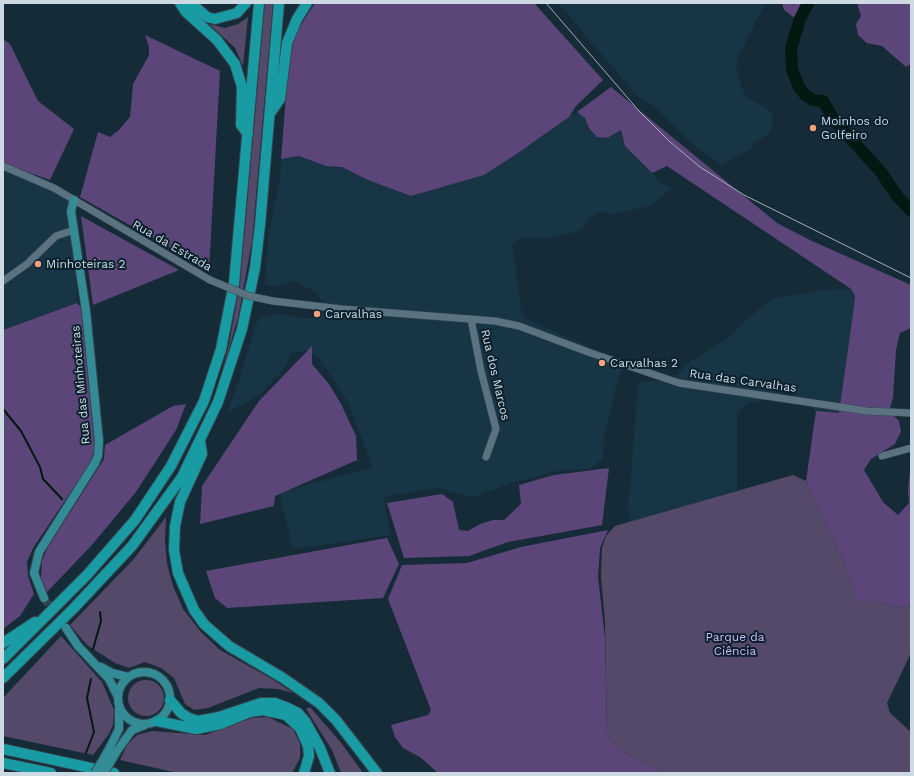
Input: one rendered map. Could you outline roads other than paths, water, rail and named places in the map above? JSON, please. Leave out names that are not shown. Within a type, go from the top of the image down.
[{"type":"highway","points":[[180,3],[186,12],[217,40],[235,64],[242,87],[241,125],[248,134]]},
{"type":"highway","points":[[190,3],[206,17],[215,19],[237,13],[246,3]]},
{"type":"highway","points":[[3,659],[118,541],[152,497],[183,445],[204,401],[221,349],[231,302],[248,134],[258,3]]},
{"type":"highway","points":[[3,678],[73,610],[132,546],[182,477],[200,441],[226,380],[247,308],[257,250],[279,3]]},
{"type":"highway","points":[[270,114],[280,99],[287,43],[297,19],[307,3]]},
{"type":"highway","points":[[200,441],[202,454],[180,502],[175,526],[174,550],[178,573],[194,610],[204,624],[229,646],[289,682],[319,703],[336,720],[377,773]]},
{"type":"highway","points":[[3,643],[48,614]]},
{"type":"highway","points":[[170,700],[189,718],[198,721],[219,717],[261,703],[275,703],[288,708],[298,714],[309,727],[330,773]]},
{"type":"highway","points":[[157,721],[196,729],[221,724],[250,712],[263,710],[286,715],[300,728],[308,746],[309,756],[304,773]]},
{"type":"highway","points":[[3,749],[114,773]]},
{"type":"highway","points":[[3,763],[51,773]]},
{"type":"main road","name":"Rua das Minhoteiras","points":[[44,598],[34,573],[39,552],[96,463],[98,456],[99,441],[86,311],[71,211],[74,200]]},
{"type":"main road","points":[[66,628],[78,646],[96,664],[108,679],[126,717],[138,724],[146,724]]},
{"type":"main road","points":[[95,773],[113,750],[132,730],[157,721],[166,712],[170,700],[166,684],[156,676],[144,672],[128,677],[112,673],[96,664]]},
{"type":"main road","points":[[104,773],[119,729],[119,690],[128,677]]},
{"type":"street","name":"Rua da Estrada","points":[[3,166],[54,188],[210,280],[249,296],[273,301],[342,309]]},
{"type":"street","points":[[3,281],[27,264],[56,236],[74,230]]},
{"type":"street","name":"Rua das Carvalhas","points":[[342,309],[495,321],[519,326],[678,383],[867,411],[911,413]]},
{"type":"street","name":"Rua dos Marcos","points":[[471,319],[480,371],[496,429],[486,457]]},
{"type":"street","points":[[882,456],[911,448]]},
{"type":"waterway","points":[[808,3],[800,19],[791,49],[792,70],[799,87],[805,95],[813,100],[823,101],[834,120],[880,171],[898,197],[911,211]]},
{"type":"waterway","points":[[3,409],[21,431],[40,467],[43,479],[62,499]]},
{"type":"waterway","points":[[93,649],[101,621],[100,612]]},
{"type":"waterway","points":[[86,753],[94,732],[87,698],[91,679]]},
{"type":"tunnel","points":[[44,598],[63,625]]},
{"type":"tram line","points":[[546,3],[639,111],[669,141],[700,167],[744,195],[911,278]]},
{"type":"place","name":"Moinhos do Golfeiro","points":[[813,128]]},
{"type":"place","name":"Minhoteiras 2","points":[[38,264]]},
{"type":"place","name":"Carvalhas","points":[[317,314]]},
{"type":"place","name":"Carvalhas 2","points":[[602,363]]},
{"type":"park label","name":"Parque da Ciência","points":[[735,644]]}]
